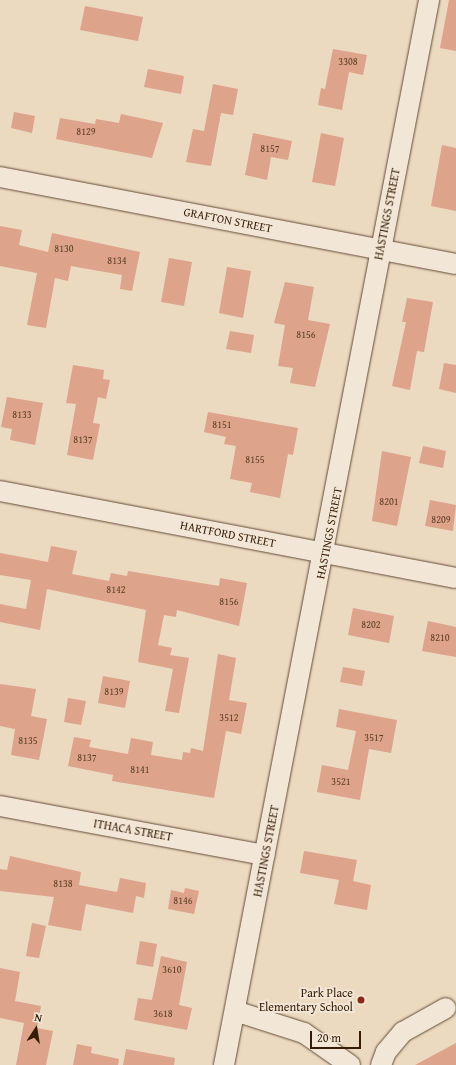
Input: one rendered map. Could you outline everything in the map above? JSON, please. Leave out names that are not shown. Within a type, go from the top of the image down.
[{"type":"street","name":"HASTINGS STREET","points":[[224,1065],[325,552],[380,248],[429,0]]},
{"type":"street","name":"GRAFTON STREET","points":[[0,176],[380,248],[456,264]]},
{"type":"street","name":"HARTFORD STREET","points":[[0,491],[456,578]]},
{"type":"street","name":"ITHACA STREET","points":[[0,806],[265,855]]},
{"type":"street","points":[[381,1065],[386,1052],[403,1032],[446,1008]]},
{"type":"street","points":[[235,1011],[304,1032],[350,1065]]},
{"type":"building","points":[[449,0],[456,0],[456,51],[440,48]]},
{"type":"building","points":[[85,6],[143,17],[138,41],[80,30]]},
{"type":"building","points":[[333,49],[367,55],[363,75],[349,72],[342,110],[318,105],[321,88],[325,89]]},
{"type":"building","points":[[148,69],[184,76],[181,94],[144,87]]},
{"type":"building","points":[[213,84],[238,89],[233,115],[221,113],[211,166],[186,162],[193,129],[204,131]]},
{"type":"building","points":[[14,112],[35,116],[32,133],[11,128]]},
{"type":"building","points":[[121,114],[163,123],[152,158],[56,139],[60,118],[95,124],[96,119],[119,123]]},
{"type":"building","points":[[253,133],[292,141],[288,160],[271,157],[267,180],[245,175]]},
{"type":"building","points":[[321,133],[344,138],[335,186],[312,182]]},
{"type":"building","points":[[442,145],[456,148],[456,211],[431,206]]},
{"type":"building","points":[[0,226],[22,230],[19,245],[48,252],[52,233],[140,252],[132,291],[120,289],[122,275],[71,266],[68,281],[55,278],[46,328],[27,325],[37,273],[0,266]]},
{"type":"building","points":[[169,258],[192,262],[184,306],[161,302]]},
{"type":"building","points":[[227,267],[251,271],[243,318],[219,313]]},
{"type":"building","points":[[285,282],[314,287],[308,320],[330,324],[315,387],[290,383],[293,368],[278,366],[285,325],[274,323]]},
{"type":"building","points":[[407,298],[433,302],[424,352],[417,351],[410,390],[392,386],[406,322],[402,322]]},
{"type":"building","points":[[230,331],[254,335],[251,353],[226,349]]},
{"type":"building","points":[[444,363],[456,365],[456,393],[439,389]]},
{"type":"building","points":[[73,365],[104,370],[103,379],[110,380],[106,399],[98,397],[93,423],[100,424],[93,460],[67,455],[76,404],[66,403]]},
{"type":"building","points":[[7,397],[43,403],[35,445],[10,440],[12,429],[1,427]]},
{"type":"building","points":[[208,412],[298,428],[293,455],[288,454],[280,498],[250,492],[252,483],[230,479],[236,446],[224,444],[226,437],[204,432]]},
{"type":"building","points":[[423,446],[446,451],[443,468],[419,463]]},
{"type":"building","points":[[382,451],[411,457],[397,526],[372,521]]},
{"type":"building","points":[[430,500],[456,505],[453,531],[425,526]]},
{"type":"building","points":[[51,546],[77,551],[72,574],[109,581],[111,573],[127,576],[128,571],[219,586],[220,578],[247,583],[239,626],[177,610],[176,617],[164,615],[158,645],[172,648],[170,655],[189,658],[179,713],[165,711],[173,669],[138,662],[146,610],[47,589],[40,630],[0,622],[0,604],[26,609],[31,580],[0,575],[0,553],[48,562]]},
{"type":"building","points":[[353,608],[394,616],[389,643],[348,635]]},
{"type":"building","points":[[428,621],[456,627],[456,657],[422,651]]},
{"type":"building","points":[[218,654],[236,658],[229,700],[247,703],[241,734],[226,731],[214,798],[112,781],[113,775],[68,766],[74,737],[91,740],[89,747],[128,754],[131,738],[153,742],[151,755],[182,760],[183,752],[190,753],[191,748],[203,751]]},
{"type":"building","points":[[343,667],[365,671],[362,686],[340,682]]},
{"type":"building","points":[[103,676],[130,681],[125,708],[98,703]]},
{"type":"building","points":[[0,684],[36,689],[31,716],[47,719],[39,760],[11,755],[15,729],[0,726]]},
{"type":"building","points":[[68,698],[86,701],[81,725],[64,722]]},
{"type":"building","points":[[339,709],[397,720],[391,753],[369,749],[360,800],[317,792],[322,765],[348,770],[356,731],[336,727]]},
{"type":"building","points":[[304,851],[357,860],[353,881],[371,885],[367,910],[334,904],[339,880],[300,873]]},
{"type":"building","points":[[10,856],[81,872],[79,885],[117,892],[120,878],[146,883],[144,898],[136,896],[133,913],[86,904],[81,931],[48,925],[54,897],[0,891],[0,869],[7,870]]},
{"type":"building","points":[[185,888],[199,891],[194,914],[168,909],[171,890],[184,893]]},
{"type":"building","points":[[32,923],[46,926],[39,958],[26,956]]},
{"type":"building","points":[[140,941],[157,944],[153,967],[136,964]]},
{"type":"building","points":[[161,956],[187,962],[179,1005],[192,1008],[187,1030],[134,1020],[138,998],[152,1000]]},
{"type":"building","points":[[0,968],[20,972],[15,1001],[41,1006],[37,1028],[53,1031],[46,1065],[16,1065],[24,1023],[0,1018]]},
{"type":"building","points":[[456,1043],[456,1065],[415,1065]]},
{"type":"building","points":[[77,1044],[92,1047],[91,1053],[119,1059],[118,1065],[73,1065]]},
{"type":"building","points":[[126,1049],[175,1058],[174,1065],[123,1065]]},
{"type":"place","name":"Park Place Elementary School","points":[[361,1000]]}]
